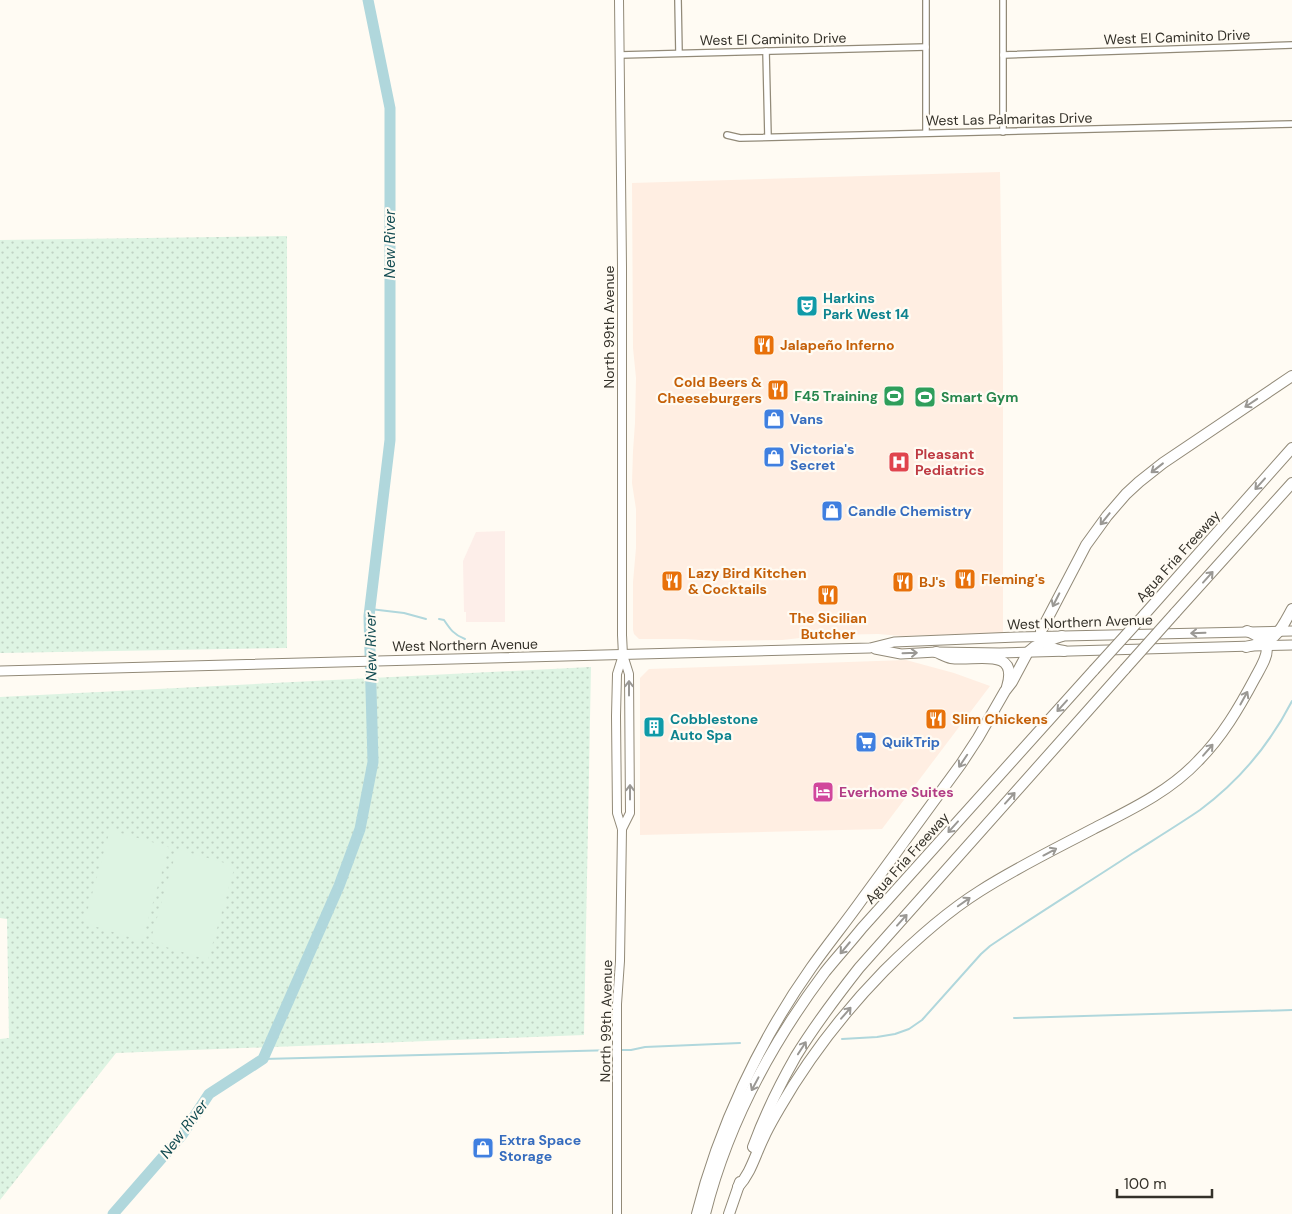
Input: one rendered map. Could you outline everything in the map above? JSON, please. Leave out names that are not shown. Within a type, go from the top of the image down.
[{"type":"highway","points":[[1064,651],[1051,648],[1043,639],[1041,631],[1086,545],[1107,516],[1126,494],[1163,463],[1292,376]]},
{"type":"highway","name":"Agua Fria Freeway","points":[[705,1214],[721,1162],[746,1102],[771,1054],[826,971],[862,928],[1292,448]]},
{"type":"highway","points":[[730,1214],[757,1134],[796,1057],[858,968],[1292,483]]},
{"type":"highway","points":[[1246,647],[1266,644],[1280,631],[1292,608]]},
{"type":"highway","points":[[1247,631],[1257,636],[1266,644]]},
{"type":"highway","points":[[697,1214],[707,1178],[724,1131],[752,1068],[783,1011],[811,968],[962,764],[1028,652],[1043,639],[1062,636]]},
{"type":"highway","points":[[738,1187],[745,1180],[763,1138],[805,1066],[844,1014],[884,972],[924,934],[979,891],[1023,865],[1162,792],[1180,778],[1198,761],[1226,727],[1265,659],[1266,644]]},
{"type":"highway","points":[[936,652],[952,658],[993,658],[1001,660],[1007,665],[1009,672],[1005,691]]},
{"type":"main road","name":"North 99th Avenue","points":[[619,0],[623,654],[629,674],[630,812],[622,829]]},
{"type":"main road","name":"West Northern Avenue","points":[[1062,636],[1292,630]]},
{"type":"main road","name":"West Northern Avenue","points":[[870,648],[894,642],[1043,639]]},
{"type":"main road","points":[[1266,644],[1292,645]]},
{"type":"main road","name":"West Northern Avenue","points":[[0,671],[870,648],[901,654],[1246,647]]},
{"type":"main road","name":"North 99th Avenue","points":[[617,1214],[616,1036],[620,961],[622,829],[617,813],[616,716],[617,674],[623,654]]},
{"type":"street","points":[[678,0],[679,54]]},
{"type":"street","points":[[926,0],[926,133]]},
{"type":"street","points":[[1003,132],[1004,0]]},
{"type":"street","name":"West El Caminito Drive","points":[[1003,54],[1292,45]]},
{"type":"street","name":"West El Caminito Drive","points":[[620,55],[926,47]]},
{"type":"street","points":[[766,51],[768,137]]},
{"type":"street","name":"West Las Palmaritas Drive","points":[[727,135],[740,138],[1292,124]]},
{"type":"shaded area","points":[[1000,172],[1003,368],[1003,633],[902,636],[878,634],[828,635],[782,640],[639,639],[633,630],[636,509],[632,483],[636,378],[633,348],[632,183]]},
{"type":"shaded area","points":[[505,531],[505,622],[466,622],[466,612],[464,612],[463,561],[476,532]]},
{"type":"shaded area","points":[[906,660],[954,673],[990,686],[882,829],[640,835],[640,678],[649,669]]},
{"type":"green space","points":[[287,236],[287,648],[0,653],[0,240]]},
{"type":"green space","points":[[591,667],[584,1035],[116,1053],[0,1200],[0,1039],[9,1038],[7,919],[0,918],[0,697]]},
{"type":"green space","points":[[110,830],[169,847],[142,941],[84,923]]},
{"type":"green space","points":[[177,849],[235,866],[208,960],[150,942]]},
{"type":"waterway","name":"New River","points":[[113,1214],[182,1135],[209,1094],[263,1059],[339,886],[360,829],[373,762],[369,616],[390,440],[390,108],[368,0]]},
{"type":"waterway","points":[[370,609],[404,613],[426,619]]},
{"type":"waterway","points":[[439,619],[444,620],[458,636],[465,639]]},
{"type":"waterway","points":[[842,1039],[895,1034],[909,1029],[922,1020],[990,946],[1200,810],[1228,787],[1264,747],[1292,701]]},
{"type":"waterway","points":[[1014,1018],[1292,1010]]},
{"type":"waterway","points":[[621,1050],[645,1047],[740,1043]]},
{"type":"waterway","points":[[263,1059],[616,1050]]},
{"type":"place","name":"Harkins Park West 14","points":[[807,306]]},
{"type":"place","name":"Jalapeño Inferno","points":[[764,345]]},
{"type":"place","name":"Cold Beers & Cheeseburgers","points":[[778,390]]},
{"type":"place","name":"F45 Training","points":[[894,396]]},
{"type":"place","name":"Smart Gym","points":[[925,397]]},
{"type":"place","name":"Vans","points":[[774,419]]},
{"type":"place","name":"Victoria's Secret","points":[[774,457]]},
{"type":"place","name":"Pleasant Pediatrics","points":[[899,462]]},
{"type":"place","name":"Candle Chemistry","points":[[832,511]]},
{"type":"place","name":"Fleming's","points":[[965,579]]},
{"type":"place","name":"Lazy Bird Kitchen & Cocktails","points":[[672,581]]},
{"type":"place","name":"BJ's","points":[[903,582]]},
{"type":"place","name":"The Sicilian Butcher","points":[[828,595]]},
{"type":"place","name":"Slim Chickens","points":[[936,719]]},
{"type":"place","name":"Cobblestone Auto Spa","points":[[654,727]]},
{"type":"place","name":"QuikTrip","points":[[866,742]]},
{"type":"place","name":"Everhome Suites","points":[[823,792]]},
{"type":"place","name":"Extra Space Storage","points":[[483,1148]]}]
